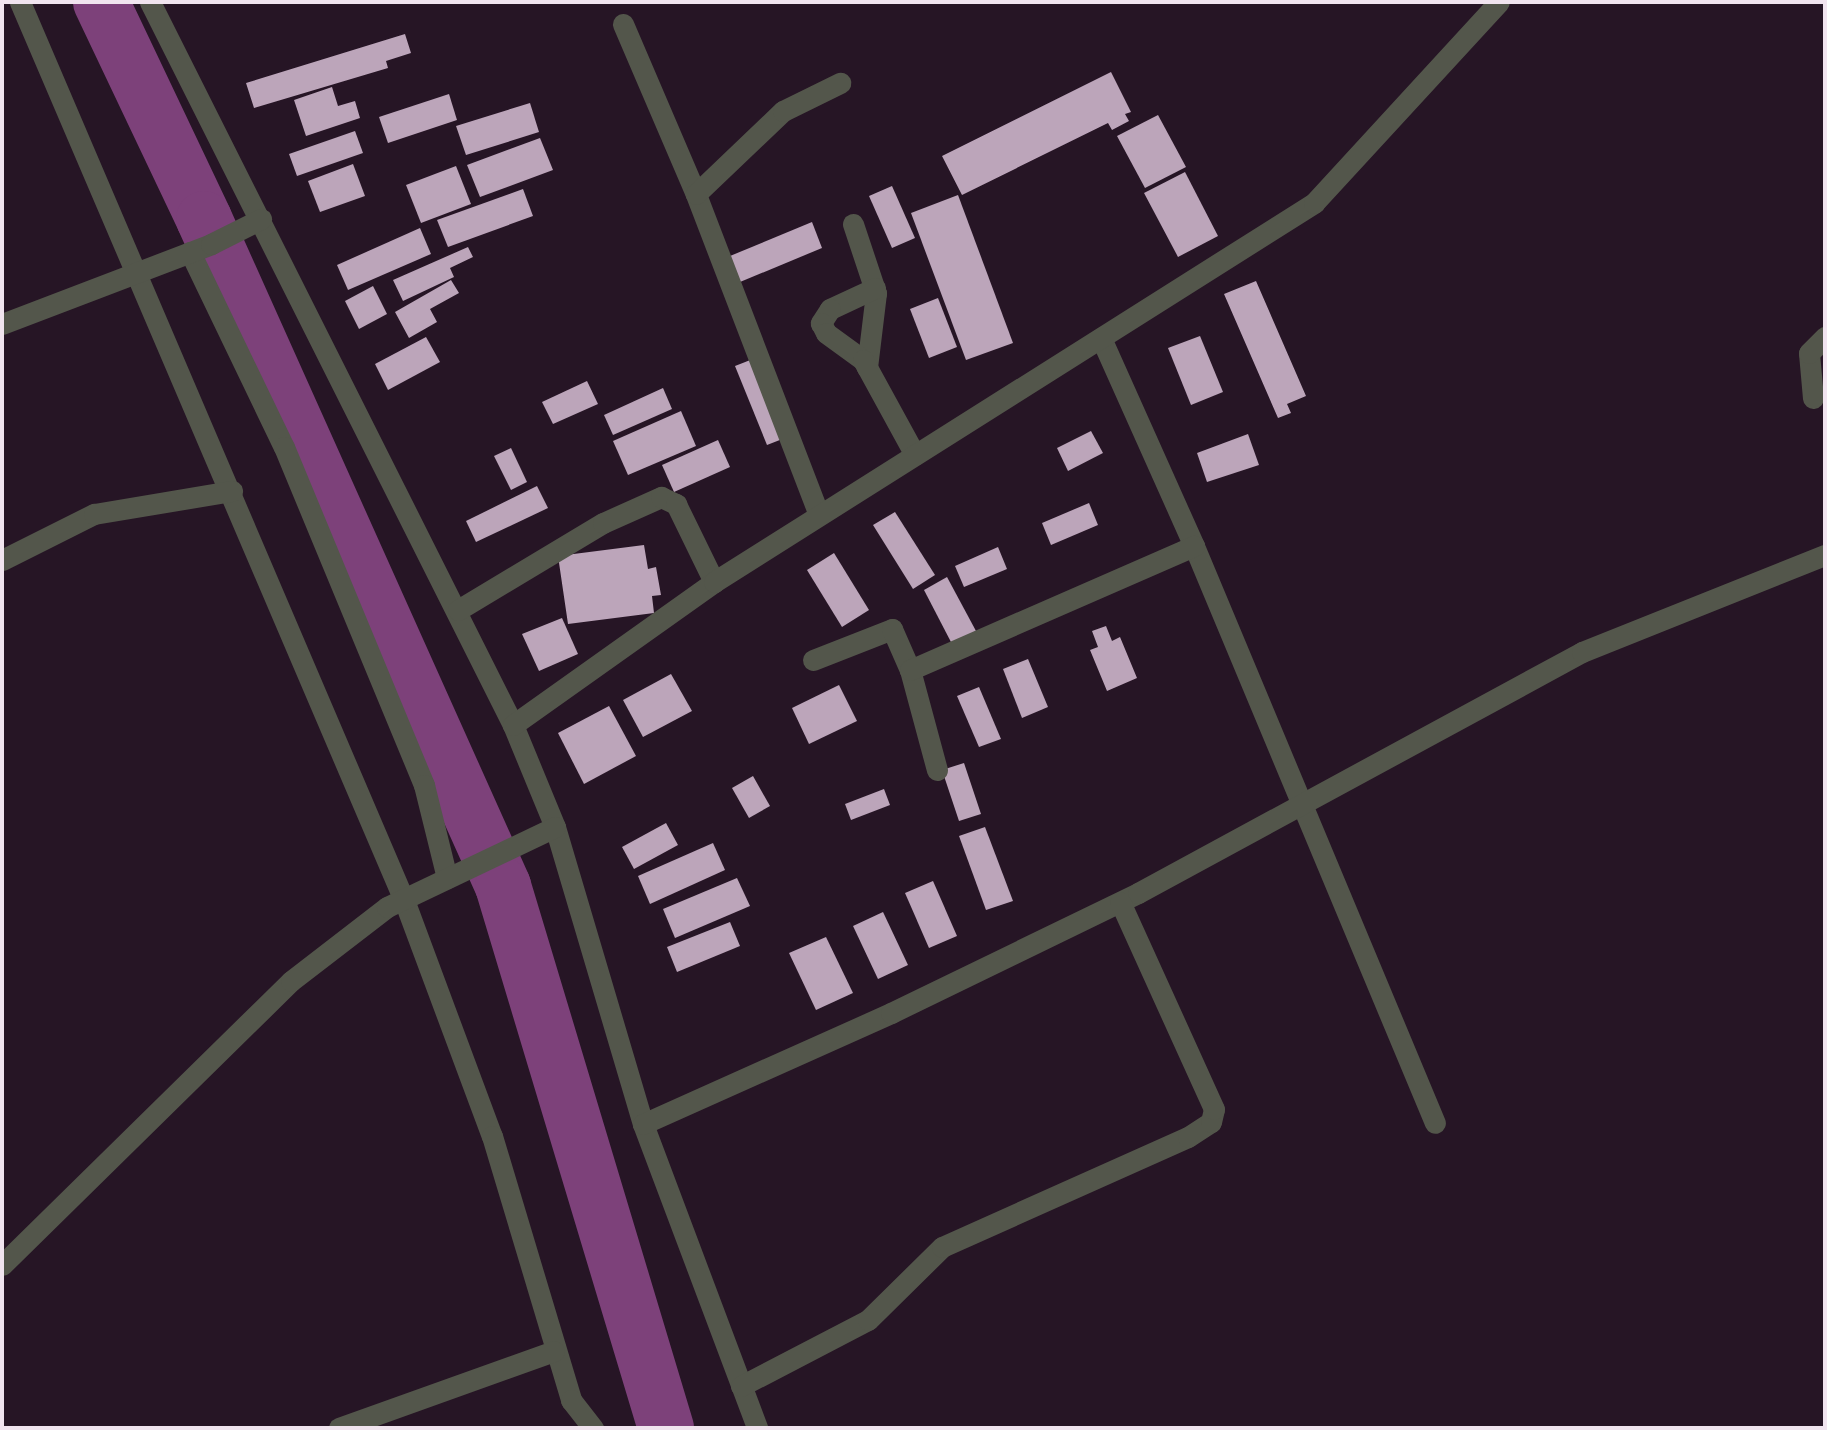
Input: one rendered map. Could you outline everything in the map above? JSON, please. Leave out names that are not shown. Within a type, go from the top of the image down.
[{"type":"street","points":[[20,2],[143,271],[286,629],[403,894],[488,1124],[571,1401],[593,1428]]},
{"type":"street","points":[[150,2],[255,222],[458,610],[513,725],[555,827],[643,1124],[757,1428]]},
{"type":"street","points":[[513,725],[714,582],[915,455],[1105,348],[1314,203],[1499,2]]},
{"type":"street","points":[[623,24],[695,194],[819,515]]},
{"type":"street","points":[[695,194],[783,111],[840,83]]},
{"type":"street","points":[[2,324],[211,244],[255,222]]},
{"type":"street","points":[[853,224],[875,288],[875,328],[867,367]]},
{"type":"street","points":[[187,252],[284,447],[424,785],[447,878]]},
{"type":"street","points":[[875,288],[821,317],[826,333],[867,367],[915,455]]},
{"type":"street","points":[[1814,398],[1807,368],[1810,354],[1825,337]]},
{"type":"street","points":[[1105,348],[1195,546],[1435,1123]]},
{"type":"street","points":[[2,560],[94,514],[232,491]]},
{"type":"street","points":[[458,610],[603,523],[661,498],[676,504],[714,582]]},
{"type":"street","points":[[910,670],[1195,546]]},
{"type":"street","points":[[643,1124],[891,1013],[1120,902],[1582,652],[1825,555]]},
{"type":"street","points":[[813,660],[892,629],[910,670],[937,770]]},
{"type":"street","points":[[2,1265],[291,981],[403,894],[447,878],[499,851],[555,827]]},
{"type":"street","points":[[741,1386],[868,1320],[942,1247],[1188,1137],[1211,1122],[1214,1109],[1120,902]]},
{"type":"street","points":[[339,1428],[554,1351]]},
{"type":"building","points":[[405,34],[411,53],[386,61],[388,68],[254,108],[246,83]]},
{"type":"building","points":[[1111,72],[1131,112],[1125,114],[1129,121],[1112,130],[1108,123],[962,195],[942,156]]},
{"type":"building","points":[[332,87],[338,106],[355,101],[360,118],[306,136],[294,100]]},
{"type":"building","points":[[449,94],[457,120],[388,143],[379,117]]},
{"type":"building","points":[[530,103],[539,132],[466,155],[456,126]]},
{"type":"building","points":[[1158,115],[1186,167],[1145,188],[1117,136]]},
{"type":"building","points":[[355,131],[363,153],[297,176],[289,154]]},
{"type":"building","points":[[540,138],[553,170],[480,197],[467,165]]},
{"type":"building","points":[[353,164],[365,196],[320,212],[308,181]]},
{"type":"building","points":[[456,166],[471,204],[421,223],[406,185]]},
{"type":"building","points":[[1185,172],[1218,236],[1178,257],[1144,193]]},
{"type":"building","points":[[892,186],[915,238],[892,248],[869,196]]},
{"type":"building","points":[[523,189],[533,216],[448,247],[437,220]]},
{"type":"building","points":[[958,195],[1013,343],[966,360],[911,213]]},
{"type":"building","points":[[812,222],[822,248],[740,282],[730,256]]},
{"type":"building","points":[[420,228],[431,254],[348,290],[337,265]]},
{"type":"building","points":[[468,247],[473,257],[450,268],[454,277],[403,301],[393,280]]},
{"type":"building","points":[[451,280],[459,293],[430,309],[437,322],[409,338],[395,312]]},
{"type":"building","points":[[1256,281],[1306,396],[1287,404],[1291,413],[1278,418],[1224,294]]},
{"type":"building","points":[[373,286],[387,314],[359,329],[345,301]]},
{"type":"building","points":[[938,298],[957,347],[929,358],[910,309]]},
{"type":"building","points":[[1200,336],[1223,392],[1191,405],[1168,348]]},
{"type":"building","points":[[426,337],[440,362],[388,390],[375,364]]},
{"type":"building","points":[[758,357],[790,436],[767,445],[735,366]]},
{"type":"building","points":[[587,381],[598,404],[553,424],[542,402]]},
{"type":"building","points":[[663,388],[672,409],[613,435],[604,415]]},
{"type":"building","points":[[681,411],[696,446],[628,475],[613,441]]},
{"type":"building","points":[[1091,431],[1103,453],[1068,471],[1057,448]]},
{"type":"building","points":[[1248,434],[1259,465],[1207,482],[1197,453]]},
{"type":"building","points":[[718,440],[730,467],[674,492],[662,465]]},
{"type":"building","points":[[511,448],[527,482],[511,490],[494,456]]},
{"type":"building","points":[[537,486],[548,508],[476,542],[466,521]]},
{"type":"building","points":[[1089,503],[1098,525],[1051,545],[1042,523]]},
{"type":"building","points":[[895,512],[935,575],[913,589],[873,525]]},
{"type":"building","points":[[644,545],[648,569],[656,567],[661,595],[652,596],[654,613],[568,624],[558,556]]},
{"type":"building","points":[[998,547],[1007,569],[964,587],[955,566]]},
{"type":"building","points":[[834,553],[869,610],[842,627],[807,570]]},
{"type":"building","points":[[947,577],[976,631],[952,644],[924,590]]},
{"type":"building","points":[[562,618],[578,654],[539,671],[522,634]]},
{"type":"building","points":[[1106,626],[1112,641],[1120,637],[1137,678],[1107,691],[1090,650],[1098,647],[1092,631]]},
{"type":"building","points":[[1028,659],[1048,707],[1022,718],[1003,669]]},
{"type":"building","points":[[671,674],[692,711],[643,737],[623,700]]},
{"type":"building","points":[[839,685],[857,721],[809,744],[792,708]]},
{"type":"building","points":[[979,687],[1001,739],[979,747],[957,696]]},
{"type":"building","points":[[609,706],[636,756],[584,784],[558,733]]},
{"type":"building","points":[[964,763],[981,814],[959,821],[942,770]]},
{"type":"building","points":[[753,776],[770,806],[749,818],[732,788]]},
{"type":"building","points":[[884,789],[890,805],[851,820],[845,804]]},
{"type":"building","points":[[666,823],[678,845],[634,869],[622,847]]},
{"type":"building","points":[[985,827],[1013,901],[986,910],[959,836]]},
{"type":"building","points":[[713,843],[725,870],[650,904],[638,876]]},
{"type":"building","points":[[737,878],[750,906],[675,938],[663,909]]},
{"type":"building","points":[[933,881],[957,936],[929,948],[905,893]]},
{"type":"building","points":[[883,912],[908,965],[878,979],[853,926]]},
{"type":"building","points":[[730,922],[740,946],[677,972],[667,947]]},
{"type":"building","points":[[826,937],[853,993],[816,1010],[789,953]]},
{"type":"waterway","points":[[101,2],[204,219],[503,886],[666,1428]]}]
